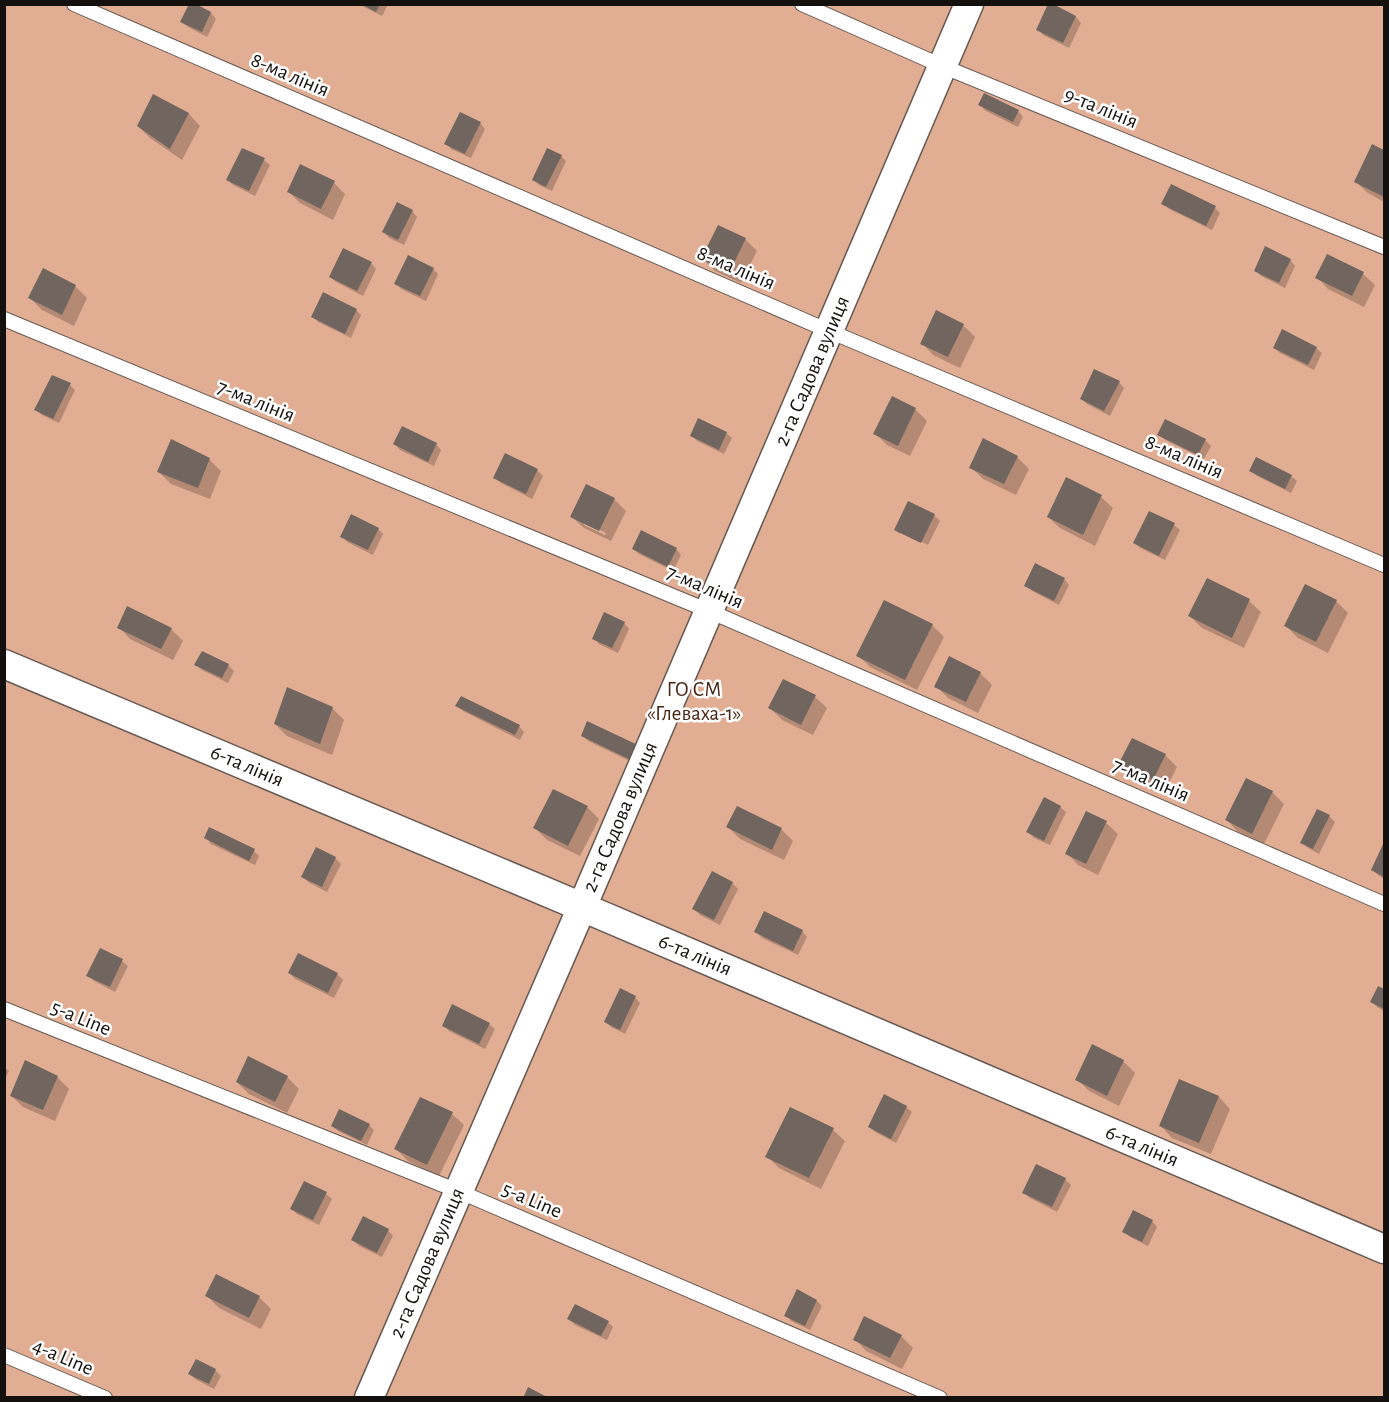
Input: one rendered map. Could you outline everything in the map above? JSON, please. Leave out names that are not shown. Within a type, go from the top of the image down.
[{"type":"street","name":"2-га Садова вулиця","points":[[369,1398],[969,4]]},
{"type":"street","name":"6-та лінія","points":[[4,664],[582,907],[1384,1249]]},
{"type":"lane","name":"8-ма лінія","points":[[74,4],[829,331],[1384,565]]},
{"type":"lane","name":"9-та лінія","points":[[802,4],[942,66],[1384,247]]},
{"type":"lane","name":"7-ма лінія","points":[[4,319],[709,611],[1384,904]]},
{"type":"lane","name":"5-a Line","points":[[4,1010],[458,1191],[940,1398]]},
{"type":"lane","name":"4-a Line","points":[[4,1355],[105,1398]]},
{"type":"green space","name":"ГО СМ «Глеваха-1»","points":[[5,5],[1384,5],[1384,1397],[5,1397]]},
{"type":"building","points":[[189,4],[196,4],[211,12],[202,32],[180,22]]},
{"type":"building","points":[[361,4],[380,4],[376,12]]},
{"type":"building","points":[[1048,4],[1053,4],[1076,16],[1063,43],[1036,30]]},
{"type":"building","points":[[984,93],[1019,110],[1013,122],[978,105]]},
{"type":"building","points":[[153,94],[189,113],[170,149],[137,126]]},
{"type":"building","points":[[460,112],[481,122],[465,154],[444,144]]},
{"type":"building","points":[[1372,144],[1384,150],[1384,197],[1354,182]]},
{"type":"building","points":[[242,148],[265,158],[249,191],[226,180]]},
{"type":"building","points":[[547,148],[562,155],[546,187],[532,180]]},
{"type":"building","points":[[300,164],[335,181],[321,209],[287,192]]},
{"type":"building","points":[[1171,184],[1216,206],[1206,226],[1161,204]]},
{"type":"building","points":[[397,202],[413,210],[398,240],[382,232]]},
{"type":"building","points":[[718,225],[746,238],[729,273],[701,259]]},
{"type":"building","points":[[1265,246],[1291,259],[1279,283],[1254,271]]},
{"type":"building","points":[[343,248],[372,262],[357,291],[329,277]]},
{"type":"building","points":[[1327,254],[1364,272],[1352,296],[1315,278]]},
{"type":"building","points":[[408,255],[434,268],[420,296],[394,284]]},
{"type":"building","points":[[43,268],[76,285],[62,315],[28,298]]},
{"type":"building","points":[[323,292],[357,309],[345,334],[311,317]]},
{"type":"building","points":[[936,310],[964,324],[948,357],[920,344]]},
{"type":"building","points":[[1282,329],[1317,347],[1308,365],[1273,348]]},
{"type":"building","points":[[1094,369],[1120,381],[1104,411],[1080,399]]},
{"type":"building","points":[[52,375],[71,383],[53,419],[34,410]]},
{"type":"building","points":[[892,396],[916,408],[898,446],[873,434]]},
{"type":"building","points":[[698,418],[727,432],[719,450],[690,436]]},
{"type":"building","points":[[1165,419],[1206,439],[1198,455],[1157,435]]},
{"type":"building","points":[[402,426],[437,443],[428,462],[393,444]]},
{"type":"building","points":[[983,438],[1018,456],[1004,484],[969,468]]},
{"type":"building","points":[[171,439],[210,458],[198,488],[157,472]]},
{"type":"building","points":[[505,453],[538,469],[526,494],[493,478]]},
{"type":"building","points":[[1256,457],[1292,475],[1285,489],[1249,471]]},
{"type":"building","points":[[1066,477],[1102,495],[1083,535],[1047,517]]},
{"type":"building","points":[[586,484],[615,498],[599,531],[570,517]]},
{"type":"building","points":[[908,501],[935,514],[921,543],[894,530]]},
{"type":"building","points":[[1149,511],[1175,523],[1159,556],[1133,543]]},
{"type":"building","points":[[351,514],[379,528],[368,550],[340,537]]},
{"type":"building","points":[[641,530],[677,548],[668,567],[632,549]]},
{"type":"building","points":[[1035,563],[1065,578],[1054,601],[1024,586]]},
{"type":"building","points":[[1207,578],[1250,599],[1232,638],[1188,616]]},
{"type":"building","points":[[1305,584],[1337,600],[1316,642],[1284,626]]},
{"type":"building","points":[[884,600],[933,624],[905,680],[856,656]]},
{"type":"building","points":[[127,606],[172,628],[161,649],[117,628]]},
{"type":"building","points":[[604,612],[625,622],[612,648],[592,639]]},
{"type":"building","points":[[202,651],[229,664],[222,678],[194,665]]},
{"type":"building","points":[[949,656],[981,672],[966,702],[934,687]]},
{"type":"building","points":[[783,679],[816,695],[801,725],[768,708]]},
{"type":"building","points":[[287,687],[333,707],[320,744],[274,724]]},
{"type":"building","points":[[461,696],[520,725],[515,735],[455,706]]},
{"type":"building","points":[[587,721],[642,747],[635,762],[581,736]]},
{"type":"building","points":[[1132,738],[1166,754],[1153,780],[1119,763]]},
{"type":"building","points":[[1246,778],[1273,791],[1252,834],[1225,820]]},
{"type":"building","points":[[553,789],[588,806],[568,846],[533,828]]},
{"type":"building","points":[[1044,797],[1061,806],[1044,841],[1026,832]]},
{"type":"building","points":[[737,806],[782,828],[772,850],[726,827]]},
{"type":"building","points":[[1317,809],[1330,815],[1313,849],[1300,843]]},
{"type":"building","points":[[1086,811],[1107,821],[1086,864],[1065,854]]},
{"type":"building","points":[[209,827],[255,849],[249,861],[204,838]]},
{"type":"building","points":[[1384,842],[1384,877],[1371,870]]},
{"type":"building","points":[[316,847],[336,857],[322,887],[301,877]]},
{"type":"building","points":[[712,871],[733,882],[714,920],[692,909]]},
{"type":"building","points":[[764,911],[803,930],[793,951],[754,932]]},
{"type":"building","points":[[100,948],[123,959],[110,987],[86,976]]},
{"type":"building","points":[[298,953],[338,973],[328,993],[288,973]]},
{"type":"building","points":[[1378,986],[1384,989],[1384,1009],[1370,1002]]},
{"type":"building","points":[[620,988],[636,996],[620,1030],[604,1022]]},
{"type":"building","points":[[452,1004],[490,1023],[479,1044],[442,1026]]},
{"type":"building","points":[[1092,1044],[1124,1060],[1107,1096],[1075,1080]]},
{"type":"building","points":[[248,1056],[288,1076],[275,1102],[236,1082]]},
{"type":"building","points":[[25,1060],[58,1076],[43,1110],[10,1096]]},
{"type":"building","points":[[1179,1079],[1219,1096],[1199,1143],[1159,1126]]},
{"type":"building","points":[[884,1094],[907,1106],[891,1139],[868,1127]]},
{"type":"building","points":[[420,1097],[453,1112],[427,1165],[394,1149]]},
{"type":"building","points":[[790,1107],[834,1128],[809,1178],[765,1157]]},
{"type":"building","points":[[339,1109],[370,1124],[361,1141],[331,1126]]},
{"type":"building","points":[[1036,1164],[1066,1178],[1052,1207],[1022,1193]]},
{"type":"building","points":[[304,1181],[327,1192],[313,1220],[290,1209]]},
{"type":"building","points":[[1133,1210],[1153,1220],[1142,1242],[1122,1232]]},
{"type":"building","points":[[363,1216],[389,1229],[377,1253],[351,1240]]},
{"type":"building","points":[[216,1274],[260,1296],[249,1318],[205,1296]]},
{"type":"building","points":[[797,1289],[817,1300],[805,1326],[784,1316]]},
{"type":"building","points":[[575,1304],[609,1321],[601,1336],[567,1319]]},
{"type":"building","points":[[864,1316],[902,1335],[890,1358],[853,1340]]},
{"type":"building","points":[[196,1359],[216,1369],[209,1384],[188,1374]]},
{"type":"building","points":[[528,1387],[549,1398],[523,1398]]}]
